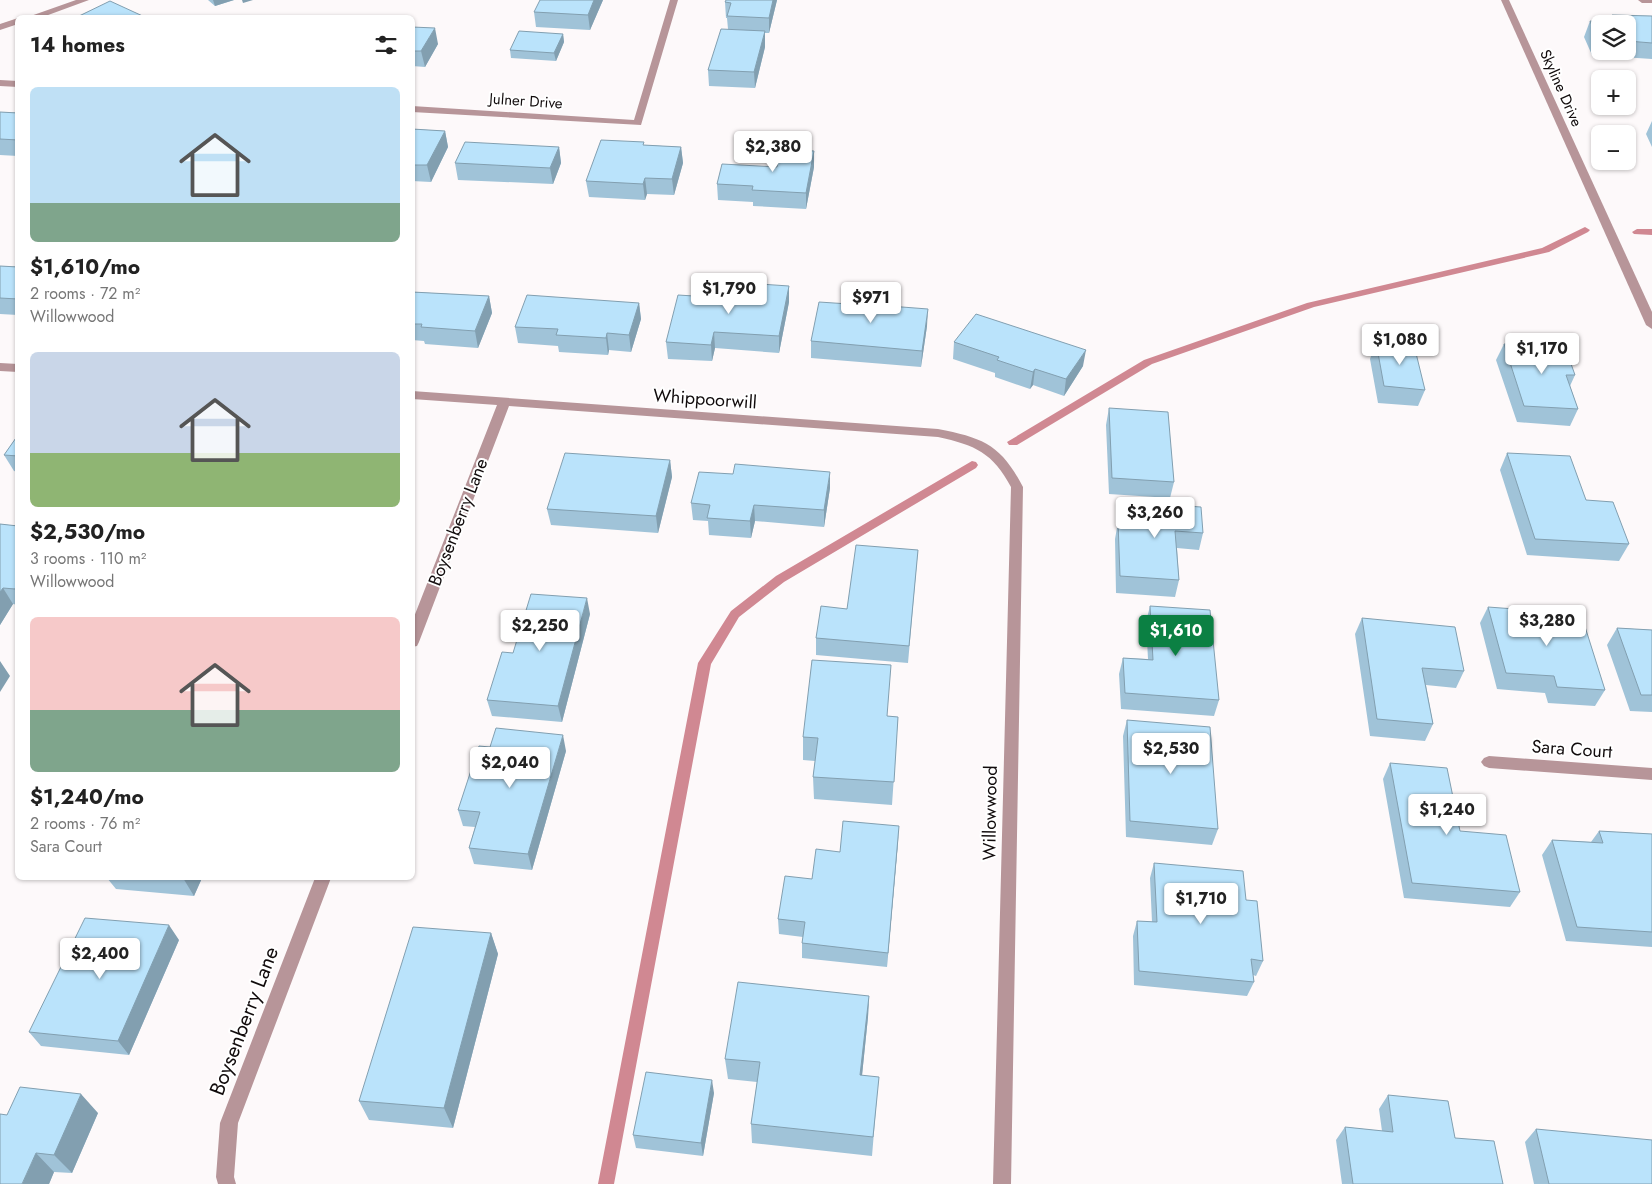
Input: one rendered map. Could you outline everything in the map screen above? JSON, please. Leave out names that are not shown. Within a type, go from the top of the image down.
[{"type":"street","points":[[38,15],[85,0]]},
{"type":"street","name":"Julner Drive","points":[[415,109],[638,123],[674,0]]},
{"type":"street","name":"Skyline Drive","points":[[1505,0],[1652,325]]},
{"type":"street","points":[[1642,0],[1652,0]]},
{"type":"street","points":[[0,27],[15,22]]},
{"type":"street","points":[[0,83],[15,84]]},
{"type":"street","points":[[1,368],[15,368]]},
{"type":"street","name":"Whippoorwill","points":[[415,395],[938,433],[966,439],[992,450]]},
{"type":"street","name":"Boysenberry Lane","points":[[415,634],[504,402]]},
{"type":"street","name":"Willowwood","points":[[992,450],[1008,468],[1017,487],[1002,1184]]},
{"type":"street","name":"Sara Court","points":[[1489,762],[1652,774]]},
{"type":"street","name":"Boysenberry Lane","points":[[227,1184],[225,1177],[229,1123],[321,880]]},
{"type":"building","points":[[540,0],[594,0],[588,15],[534,12]]},
{"type":"building","points":[[726,0],[773,0],[769,18],[727,16],[731,3],[725,2]]},
{"type":"building","points":[[110,1],[140,15],[81,15]]},
{"type":"building","points":[[1636,16],[1652,16],[1652,43],[1636,42]]},
{"type":"building","points":[[415,27],[435,28],[421,51],[415,51]]},
{"type":"building","points":[[721,29],[765,31],[754,72],[708,70]]},
{"type":"building","points":[[519,31],[563,34],[554,53],[510,50]]},
{"type":"building","points":[[0,112],[15,113],[15,140],[0,139]]},
{"type":"building","points":[[415,129],[445,131],[427,165],[415,165]]},
{"type":"building","points":[[601,140],[644,142],[643,145],[681,147],[672,179],[645,178],[643,184],[586,181]]},
{"type":"building","points":[[465,142],[559,147],[550,168],[455,163]]},
{"type":"building","points":[[780,149],[814,151],[806,193],[752,190],[753,186],[717,184],[722,164],[777,167]]},
{"type":"building","points":[[0,266],[15,267],[15,299],[0,298]]},
{"type":"building","points":[[745,283],[789,286],[779,336],[714,332],[711,345],[666,342],[678,295],[741,299]]},
{"type":"building","points":[[415,292],[489,296],[475,331],[421,327],[422,324],[415,324]]},
{"type":"building","points":[[866,294],[891,296],[889,306],[928,309],[922,351],[811,341],[819,302],[864,305]]},
{"type":"building","points":[[527,295],[639,303],[629,335],[607,333],[606,338],[556,335],[558,329],[515,327]]},
{"type":"building","points":[[976,314],[1086,350],[1066,379],[1035,369],[1033,372],[997,360],[999,357],[954,342]]},
{"type":"building","points":[[1376,342],[1414,345],[1425,390],[1384,386]]},
{"type":"building","points":[[1504,344],[1565,347],[1575,375],[1566,375],[1578,409],[1524,406]]},
{"type":"building","points":[[1109,408],[1168,412],[1174,482],[1112,478]]},
{"type":"building","points":[[15,439],[15,456],[4,455]]},
{"type":"building","points":[[565,453],[670,460],[656,516],[547,509]]},
{"type":"building","points":[[1507,453],[1570,456],[1586,500],[1613,502],[1629,544],[1535,539]]},
{"type":"building","points":[[735,464],[830,472],[824,510],[754,505],[750,521],[707,518],[710,505],[691,503],[699,472],[733,474]]},
{"type":"building","points":[[1129,502],[1201,507],[1203,533],[1175,531],[1179,580],[1120,576],[1118,522],[1130,524]]},
{"type":"building","points":[[0,524],[15,526],[15,589],[3,588],[0,592]]},
{"type":"building","points":[[856,545],[918,550],[909,646],[816,638],[821,606],[847,609]]},
{"type":"building","points":[[531,594],[587,598],[558,706],[487,700],[502,652],[513,653]]},
{"type":"building","points":[[1150,606],[1210,610],[1219,700],[1125,693],[1123,658],[1153,660]]},
{"type":"building","points":[[1488,607],[1581,614],[1605,690],[1557,687],[1554,676],[1506,673]]},
{"type":"building","points":[[1362,618],[1455,627],[1464,671],[1422,668],[1433,724],[1377,719]]},
{"type":"building","points":[[1617,628],[1652,630],[1652,695],[1641,695]]},
{"type":"building","points":[[812,660],[891,665],[887,716],[898,717],[894,782],[813,777],[818,738],[803,737]]},
{"type":"building","points":[[1127,720],[1210,727],[1218,829],[1130,821]]},
{"type":"building","points":[[496,728],[563,735],[528,854],[469,848],[480,812],[458,810],[479,746],[490,747]]},
{"type":"building","points":[[1390,763],[1447,768],[1460,831],[1506,835],[1520,892],[1412,883]]},
{"type":"building","points":[[843,821],[899,826],[888,953],[802,943],[805,922],[778,919],[785,876],[812,879],[816,849],[840,852]]},
{"type":"building","points":[[1599,831],[1652,834],[1652,932],[1577,927],[1552,840],[1603,843]]},
{"type":"building","points":[[1154,863],[1243,871],[1246,900],[1257,901],[1263,961],[1251,959],[1254,982],[1139,971],[1137,921],[1157,922]]},
{"type":"building","points":[[85,918],[169,925],[118,1041],[29,1032]]},
{"type":"building","points":[[413,927],[491,933],[444,1108],[359,1101]]},
{"type":"building","points":[[738,982],[869,996],[860,1075],[879,1077],[873,1137],[751,1124],[760,1062],[725,1059]]},
{"type":"building","points":[[646,1072],[712,1080],[701,1143],[633,1135]]},
{"type":"building","points":[[20,1087],[81,1094],[54,1155],[36,1153],[22,1184],[0,1184],[0,1114],[7,1115]]},
{"type":"building","points":[[1388,1095],[1448,1101],[1455,1138],[1494,1141],[1503,1184],[1353,1184],[1345,1127],[1393,1132]]},
{"type":"building","points":[[1536,1129],[1652,1140],[1652,1184],[1549,1184]]},
{"type":"waterway","points":[[1013,442],[1148,362],[1311,305],[1545,250],[1585,230]]},
{"type":"waterway","points":[[1637,232],[1652,232]]},
{"type":"waterway","points":[[606,1184],[705,663],[735,614],[780,579],[972,465]]}]
